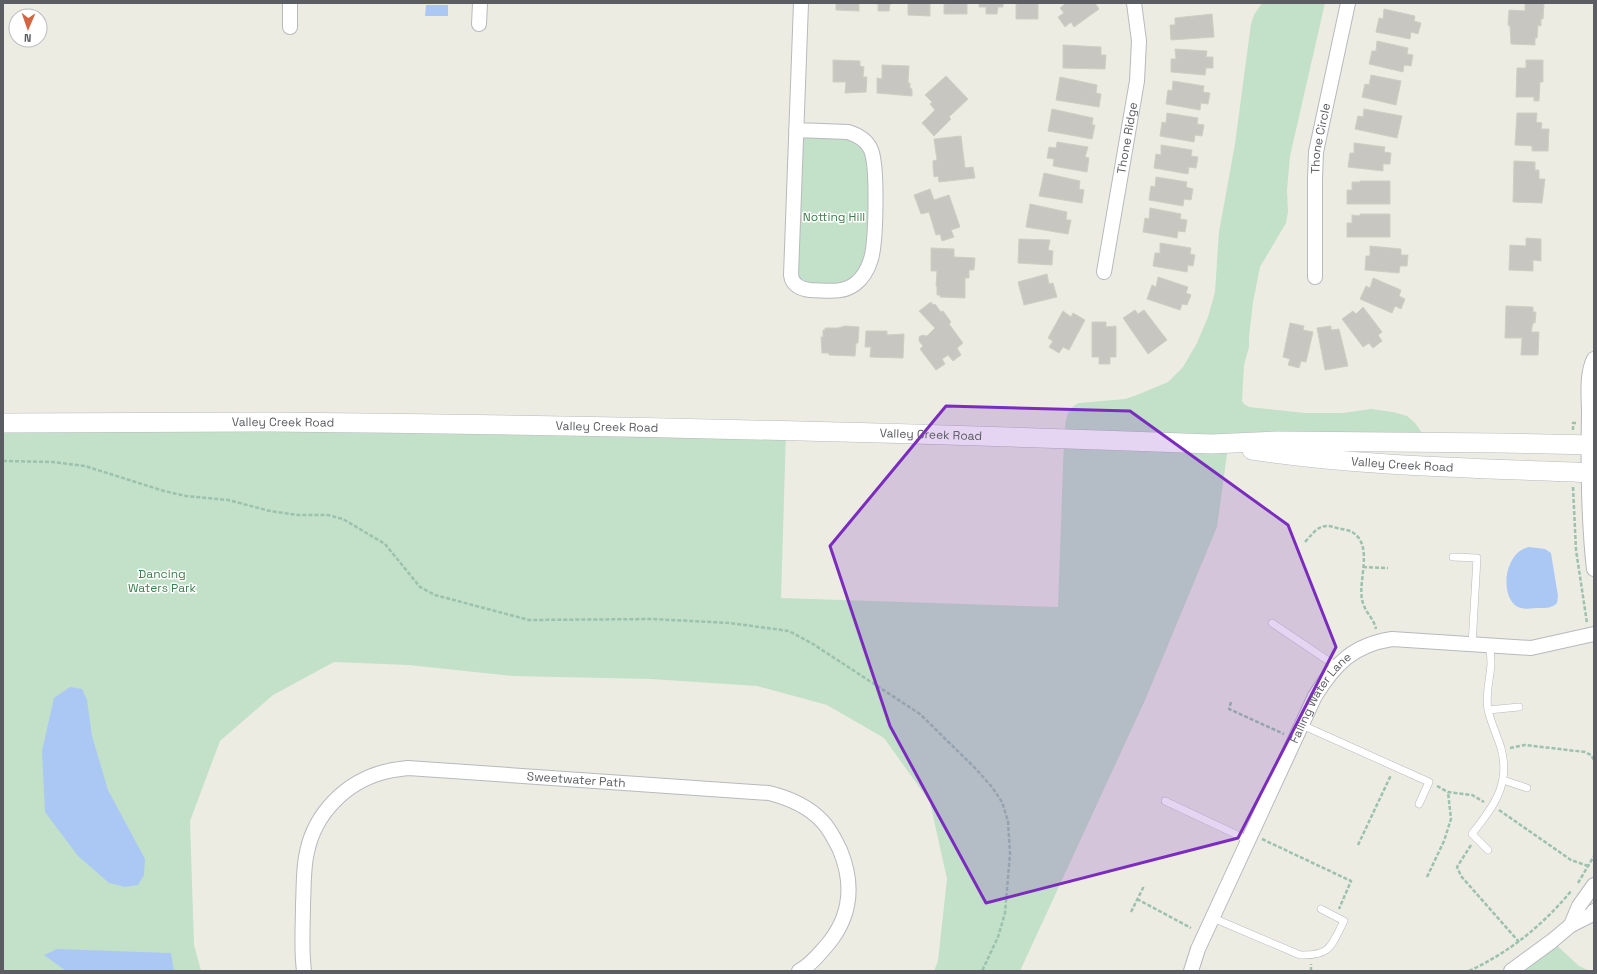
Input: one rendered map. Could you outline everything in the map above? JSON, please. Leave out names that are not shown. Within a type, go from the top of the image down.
[{"type":"main road","name":"Valley Creek Road","points":[[3,423],[262,422],[786,431],[1212,444],[1277,441],[1491,442],[1591,445]]},
{"type":"main road","name":"Valley Creek Road","points":[[1212,444],[1278,454],[1375,463],[1591,473]]},
{"type":"street","points":[[290,3],[290,27]]},
{"type":"street","points":[[479,24],[480,3]]},
{"type":"street","points":[[796,130],[848,132],[856,134],[863,139],[871,149],[875,168],[873,252],[869,266],[863,276],[855,284],[843,290],[805,290],[798,287],[792,278],[796,130],[801,3]]},
{"type":"street","name":"Thone Ridge","points":[[1104,272],[1137,81],[1139,41],[1134,3]]},
{"type":"street","name":"Thone Circle","points":[[1315,277],[1316,152],[1348,3]]},
{"type":"street","points":[[1594,359],[1589,385],[1594,569]]},
{"type":"street","name":"Falling Water Lane","points":[[1191,971],[1198,949],[1315,696],[1326,678],[1336,666],[1361,647],[1378,641],[1392,639],[1531,648],[1594,634]]},
{"type":"street","name":"Sweetwater Path","points":[[304,971],[302,955],[304,874],[307,852],[312,833],[328,808],[338,797],[358,782],[384,772],[408,768],[769,793],[789,798],[807,809],[822,822],[835,840],[844,862],[849,889],[846,911],[837,933],[806,967],[799,971]]},
{"type":"street","points":[[1571,925],[1579,906],[1594,886]]},
{"type":"street","points":[[1511,971],[1547,945],[1571,925],[1591,915],[1594,911]]},
{"type":"lane","points":[[1453,557],[1477,558],[1472,645]]},
{"type":"lane","points":[[1272,623],[1336,666]]},
{"type":"lane","points":[[1488,850],[1472,834],[1493,806],[1499,794],[1503,780],[1501,750],[1488,710],[1491,663],[1490,646]]},
{"type":"lane","points":[[1488,710],[1519,707]]},
{"type":"lane","points":[[1302,725],[1429,782],[1419,804]]},
{"type":"lane","points":[[1503,780],[1527,788]]},
{"type":"lane","points":[[1165,801],[1250,836]]},
{"type":"lane","points":[[1213,918],[1300,955],[1312,956],[1330,948],[1344,921],[1321,909]]},
{"type":"path","points":[[3,461],[53,462],[85,466],[164,491],[186,496],[228,500],[270,511],[298,515],[328,515],[343,519],[385,544],[420,587],[435,595],[529,620],[652,619],[730,623],[789,631],[814,644],[920,714],[976,768],[1002,802],[1008,821],[1010,854],[1005,913],[998,937],[982,971]]},
{"type":"path","points":[[1305,542],[1317,528],[1322,526],[1333,526],[1352,532],[1360,541],[1363,567],[1361,592],[1362,600],[1366,613],[1374,623],[1378,641]]},
{"type":"path","points":[[1363,567],[1388,568]]},
{"type":"path","points":[[1231,702],[1228,709],[1296,738]]},
{"type":"path","points":[[1501,750],[1525,746],[1577,752],[1591,755],[1594,760]]},
{"type":"path","points":[[1358,845],[1395,767]]},
{"type":"path","points":[[1429,782],[1448,792],[1472,795],[1493,806],[1571,860],[1588,866]]},
{"type":"path","points":[[1428,877],[1444,841],[1451,819],[1448,792]]},
{"type":"path","points":[[1250,836],[1351,881],[1336,917]]},
{"type":"path","points":[[1476,837],[1457,867],[1461,876],[1519,942]]},
{"type":"path","points":[[1469,971],[1487,962],[1519,942],[1559,906],[1575,887],[1594,856]]},
{"type":"path","points":[[1131,912],[1144,886]]},
{"type":"path","points":[[1137,899],[1191,928]]},
{"type":"highlighted area","points":[[946,406],[1130,411],[1288,525],[1336,647],[1238,838],[986,903],[890,726],[830,546]]},
{"type":"green space","name":"Dancing Waters Park","points":[[1262,3],[1325,3],[1290,156],[1287,190],[1288,212],[1286,223],[1260,267],[1253,302],[1249,347],[1244,365],[1242,401],[1249,407],[1305,413],[1343,413],[1371,409],[1393,412],[1407,416],[1415,423],[1423,434],[1228,447],[1217,527],[1146,698],[1020,971],[934,971],[938,961],[947,879],[930,802],[884,738],[827,705],[757,686],[651,679],[513,676],[409,665],[334,662],[273,695],[220,741],[190,821],[194,945],[201,971],[3,971],[3,423],[786,431],[781,598],[1058,607],[1064,438],[1068,413],[1079,403],[1125,399],[1168,382],[1183,367],[1197,343],[1208,317],[1215,292],[1219,232],[1235,144],[1251,24],[1254,15]]},
{"type":"green space","name":"Notting Hill","points":[[796,130],[848,132],[867,144],[873,252],[860,279],[805,289],[791,275]]},
{"type":"green space","points":[[1552,941],[1579,966],[1590,971],[1511,971]]},
{"type":"water","points":[[426,5],[448,5],[448,16],[425,16]]},
{"type":"water","points":[[1529,547],[1545,549],[1551,553],[1558,596],[1557,603],[1551,607],[1529,609],[1521,608],[1512,602],[1508,594],[1507,575],[1514,557]]},
{"type":"water","points":[[70,687],[82,689],[87,700],[92,736],[108,790],[145,859],[144,875],[138,885],[125,887],[109,883],[78,856],[45,812],[42,751],[54,698]]},
{"type":"water","points":[[57,949],[171,953],[174,971],[66,971],[44,955]]},
{"type":"building","points":[[836,3],[859,3],[859,11],[836,10]]},
{"type":"building","points":[[871,3],[895,3],[890,4],[889,11],[878,11],[878,4]]},
{"type":"building","points":[[908,3],[930,3],[930,16],[908,15]]},
{"type":"building","points":[[944,3],[967,3],[967,14],[944,14]]},
{"type":"building","points":[[979,3],[1003,3],[1003,7],[998,7],[997,14],[986,14],[986,7],[979,7]]},
{"type":"building","points":[[1016,3],[1038,3],[1038,19],[1016,19]]},
{"type":"building","points":[[1066,3],[1095,3],[1099,9],[1074,27],[1071,22],[1065,27],[1058,17],[1064,13],[1060,8]]},
{"type":"building","points":[[1525,3],[1544,3],[1543,19],[1541,19],[1541,26],[1538,25],[1535,45],[1511,44],[1510,26],[1508,25],[1509,10],[1525,11]]},
{"type":"building","points":[[1384,9],[1415,16],[1414,21],[1421,23],[1418,34],[1411,32],[1410,39],[1376,32],[1379,18],[1383,19]]},
{"type":"building","points":[[1212,14],[1214,37],[1171,40],[1170,25],[1175,25],[1175,18]]},
{"type":"building","points":[[1377,41],[1408,48],[1407,54],[1413,55],[1411,66],[1404,65],[1403,72],[1369,64],[1372,51],[1376,51]]},
{"type":"building","points":[[1063,45],[1101,47],[1101,55],[1106,55],[1105,69],[1063,68]]},
{"type":"building","points":[[1175,49],[1207,51],[1206,57],[1213,57],[1213,68],[1206,68],[1205,75],[1171,72],[1171,59],[1176,59]]},
{"type":"building","points":[[833,60],[860,61],[860,66],[864,67],[863,77],[867,77],[866,92],[845,93],[846,82],[833,82]]},
{"type":"building","points":[[1526,60],[1543,60],[1543,82],[1540,82],[1539,101],[1534,101],[1534,97],[1516,97],[1517,68],[1526,68]]},
{"type":"building","points":[[882,65],[909,66],[908,83],[910,83],[910,88],[912,89],[912,96],[877,93],[877,78],[882,79]]},
{"type":"building","points":[[1371,75],[1401,81],[1396,105],[1362,97],[1365,84],[1369,85]]},
{"type":"building","points":[[946,76],[968,99],[949,117],[951,119],[934,136],[922,123],[935,110],[930,104],[932,102],[925,95]]},
{"type":"building","points":[[1060,77],[1097,85],[1096,93],[1101,94],[1099,107],[1056,100]]},
{"type":"building","points":[[1173,81],[1204,86],[1203,92],[1210,93],[1208,104],[1201,103],[1200,110],[1166,104],[1168,90],[1172,91]]},
{"type":"building","points":[[1052,109],[1093,118],[1092,125],[1095,125],[1092,139],[1048,131]]},
{"type":"building","points":[[1364,109],[1402,116],[1397,138],[1355,129],[1358,116],[1363,117]]},
{"type":"building","points":[[1167,113],[1198,118],[1197,124],[1204,125],[1202,136],[1195,135],[1194,142],[1160,136],[1162,122],[1166,123]]},
{"type":"building","points":[[1517,113],[1537,113],[1536,122],[1542,123],[1541,129],[1549,129],[1548,151],[1532,151],[1532,146],[1515,145]]},
{"type":"building","points":[[961,136],[965,168],[973,167],[975,178],[939,182],[938,176],[934,177],[933,161],[937,160],[934,139]]},
{"type":"building","points":[[1057,142],[1088,147],[1085,157],[1089,158],[1087,172],[1053,166],[1054,159],[1047,158],[1049,147],[1056,148]]},
{"type":"building","points":[[1354,143],[1385,147],[1384,152],[1391,153],[1390,164],[1383,164],[1383,171],[1348,167],[1350,153],[1354,153]]},
{"type":"building","points":[[1161,145],[1192,150],[1191,156],[1198,157],[1196,168],[1189,167],[1188,174],[1154,168],[1156,154],[1161,155]]},
{"type":"building","points":[[1514,161],[1535,162],[1535,170],[1539,170],[1539,179],[1545,179],[1542,203],[1513,202]]},
{"type":"building","points":[[1044,173],[1080,181],[1079,189],[1084,190],[1082,203],[1039,196]]},
{"type":"building","points":[[1156,177],[1187,182],[1186,187],[1193,189],[1191,200],[1184,199],[1183,206],[1149,200],[1151,186],[1155,187]]},
{"type":"building","points":[[1390,181],[1390,204],[1347,204],[1347,190],[1352,190],[1352,182]]},
{"type":"building","points":[[930,189],[934,200],[949,195],[960,227],[951,230],[954,237],[942,241],[940,234],[936,235],[929,212],[921,214],[914,195]]},
{"type":"building","points":[[1030,204],[1067,212],[1066,220],[1071,220],[1068,234],[1026,227]]},
{"type":"building","points":[[1150,208],[1181,214],[1180,219],[1187,220],[1185,232],[1178,231],[1177,238],[1143,232],[1145,218],[1149,219]]},
{"type":"building","points":[[1360,214],[1390,214],[1390,237],[1347,237],[1347,223],[1352,223],[1352,215],[1360,216]]},
{"type":"building","points":[[1526,238],[1541,239],[1541,261],[1533,260],[1533,271],[1509,270],[1510,245],[1526,246]]},
{"type":"building","points":[[1019,239],[1050,240],[1048,250],[1053,251],[1052,265],[1018,263]]},
{"type":"building","points":[[1160,243],[1191,248],[1190,254],[1195,255],[1193,266],[1188,265],[1187,272],[1153,266],[1155,253],[1160,253]]},
{"type":"building","points":[[1370,246],[1401,249],[1401,255],[1408,255],[1407,266],[1400,266],[1399,273],[1365,270],[1366,256],[1370,256]]},
{"type":"building","points":[[931,248],[954,249],[954,257],[975,258],[974,270],[969,270],[969,278],[965,278],[965,298],[940,297],[940,295],[937,295],[937,271],[931,271]]},
{"type":"building","points":[[1047,274],[1049,284],[1053,283],[1057,297],[1024,305],[1018,282]]},
{"type":"building","points":[[1158,277],[1188,287],[1186,293],[1191,295],[1187,305],[1182,304],[1180,310],[1147,299],[1152,285],[1156,287]]},
{"type":"building","points":[[1373,278],[1401,290],[1399,296],[1405,299],[1401,309],[1395,306],[1392,313],[1360,299],[1366,286],[1370,288]]},
{"type":"building","points":[[931,302],[933,305],[935,304],[941,312],[943,311],[951,322],[949,324],[963,343],[957,348],[961,355],[953,361],[948,355],[942,359],[945,364],[936,370],[920,349],[923,346],[919,341],[919,337],[922,335],[927,336],[935,328],[919,311]]},
{"type":"building","points":[[1506,306],[1533,307],[1533,312],[1536,312],[1535,323],[1533,323],[1531,332],[1539,332],[1538,355],[1521,355],[1522,338],[1505,338]]},
{"type":"building","points":[[1363,307],[1382,332],[1378,335],[1382,341],[1373,348],[1369,343],[1363,347],[1342,319],[1353,311],[1356,314]]},
{"type":"building","points":[[1135,310],[1138,314],[1144,310],[1167,340],[1148,354],[1123,318]]},
{"type":"building","points":[[1063,311],[1071,317],[1073,313],[1085,320],[1069,350],[1063,347],[1059,353],[1049,347],[1053,341],[1048,338]]},
{"type":"building","points":[[1092,322],[1106,322],[1106,327],[1116,326],[1116,357],[1110,357],[1110,364],[1099,364],[1099,357],[1092,357]]},
{"type":"building","points":[[1290,323],[1304,326],[1303,330],[1313,332],[1306,362],[1301,361],[1299,368],[1288,365],[1290,359],[1283,357]]},
{"type":"building","points":[[845,326],[859,327],[855,356],[829,355],[829,353],[822,353],[821,337],[823,337],[823,330],[825,330],[825,328],[838,328]]},
{"type":"building","points":[[1331,326],[1331,330],[1339,329],[1348,366],[1325,370],[1317,328]]},
{"type":"building","points":[[866,331],[887,331],[887,335],[904,334],[903,358],[870,357],[871,347],[865,347]]}]
